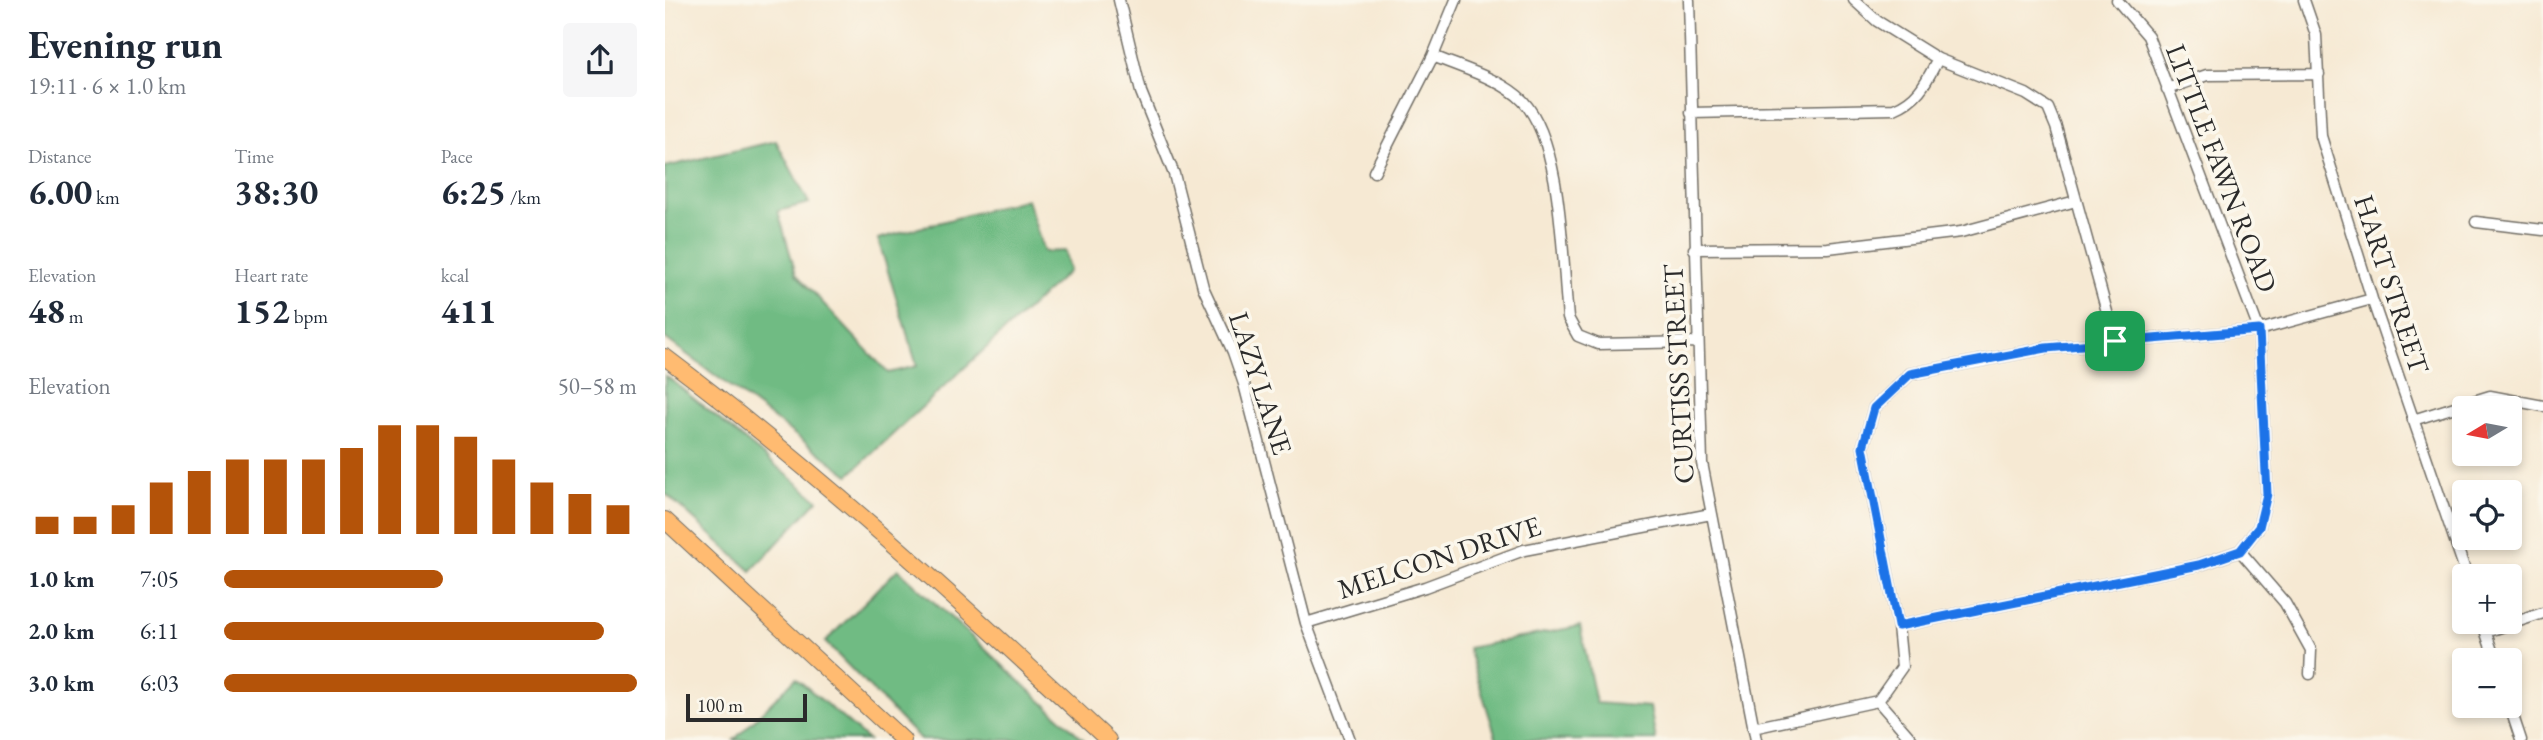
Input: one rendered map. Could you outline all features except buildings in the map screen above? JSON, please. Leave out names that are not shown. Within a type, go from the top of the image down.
[{"type":"highway","points":[[665,357],[748,421],[884,533],[1108,740]]},
{"type":"highway","points":[[665,520],[903,740]]},
{"type":"street","name":"LAZY LANE","points":[[1119,0],[1141,92],[1174,174],[1203,287],[1233,352],[1244,384],[1306,623],[1350,740]]},
{"type":"street","points":[[1374,172],[1433,56],[1456,0]]},
{"type":"street","name":"CURTISS STREET","points":[[1689,0],[1702,463],[1756,740]]},
{"type":"street","points":[[1854,0],[1877,21],[1938,59],[2026,94],[2048,108],[2115,341]]},
{"type":"street","name":"LITTLE FAWN ROAD","points":[[2117,0],[2148,36],[2259,330],[2267,494],[2259,527],[2240,551]]},
{"type":"street","name":"HART STREET","points":[[2304,0],[2316,35],[2321,136],[2372,299],[2463,564]]},
{"type":"street","points":[[1433,56],[1496,83],[1522,100],[1540,125],[1551,156],[1568,318],[1578,336],[1598,344],[1697,342]]},
{"type":"street","points":[[1691,113],[1894,109],[1910,103],[1921,92],[1938,59]]},
{"type":"street","points":[[2167,89],[2207,75],[2319,74]]},
{"type":"street","points":[[1695,249],[1828,248],[1961,232],[2076,201]]},
{"type":"street","points":[[2476,222],[2543,230]]},
{"type":"street","points":[[1753,728],[1878,701],[1902,667],[1898,626],[1863,447],[1874,408],[1910,374],[2046,348],[2259,330],[2372,299]]},
{"type":"street","points":[[2413,420],[2490,396],[2543,406]]},
{"type":"street","name":"MELCON DRIVE","points":[[1306,623],[1425,587],[1524,550],[1711,514]]},
{"type":"street","points":[[1898,626],[2199,565],[2240,551],[2261,572],[2311,650],[2310,674]]},
{"type":"street","points":[[2522,618],[2543,613]]},
{"type":"street","points":[[1878,701],[1912,740]]},
{"type":"street","points":[[2514,718],[2521,740]]},
{"type":"green space","points":[[776,141],[809,203],[778,211],[796,274],[888,373],[917,366],[878,239],[1027,199],[1044,252],[1065,251],[1069,271],[849,475],[665,338],[665,167]]},
{"type":"green space","points":[[665,375],[818,500],[751,571],[665,493]]},
{"type":"green space","points":[[898,569],[1084,740],[921,740],[825,642]]},
{"type":"green space","points":[[1580,626],[1596,703],[1650,707],[1656,740],[1497,740],[1468,648]]},
{"type":"green space","points":[[796,678],[868,740],[734,740]]},
{"type":"route","points":[[2259,330],[2267,494],[2259,527],[2240,551],[2199,565],[1898,626],[1863,447],[1874,408],[1910,374],[2046,348],[2115,341],[2259,330]]}]
